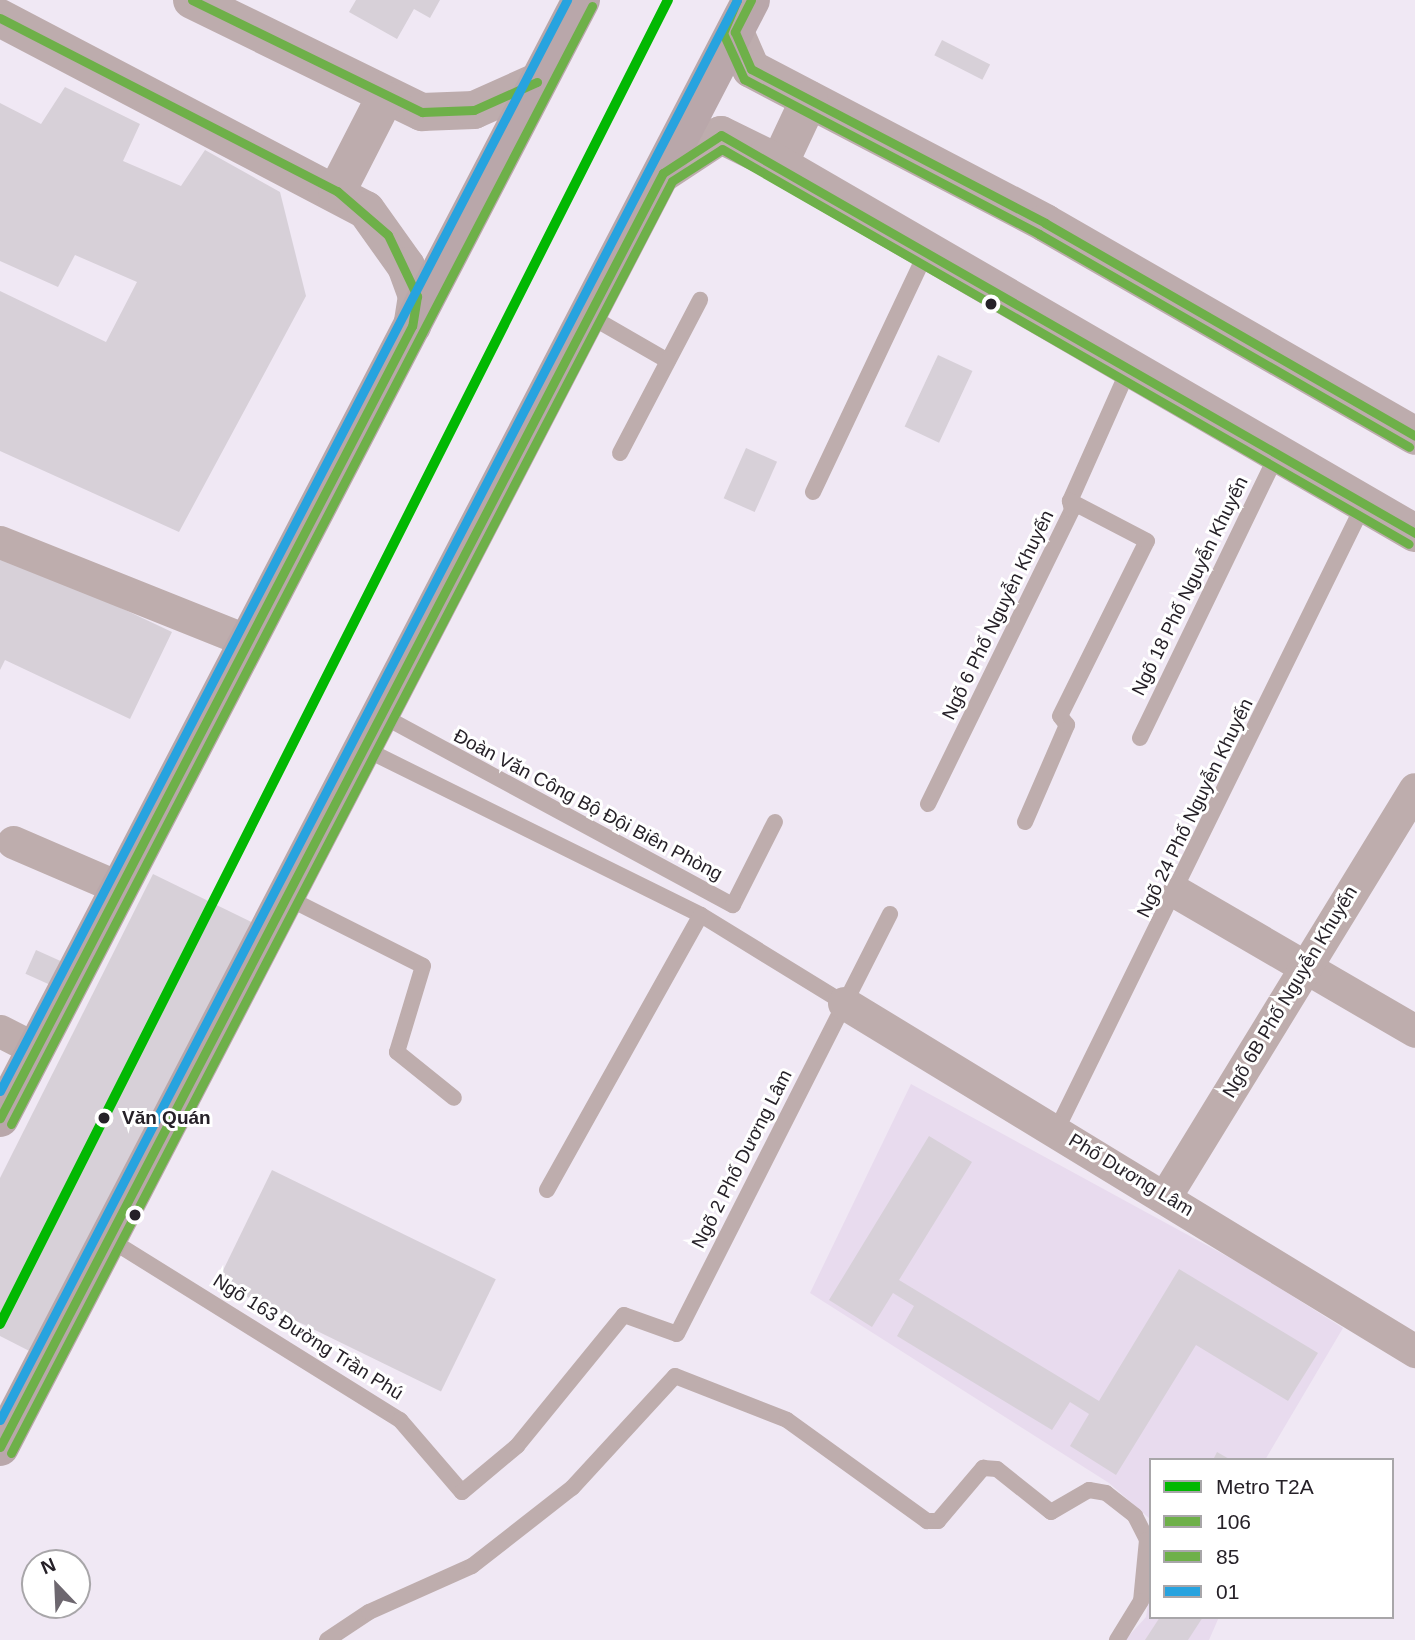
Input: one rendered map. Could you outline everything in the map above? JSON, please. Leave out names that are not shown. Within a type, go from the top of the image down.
[{"type":"highway","points":[[0,1118],[581,0]]},
{"type":"highway","points":[[0,1447],[743,16]]},
{"type":"street","points":[[192,0],[384,99],[449,114],[474,110],[537,82]]},
{"type":"street","points":[[743,16],[751,69],[1045,223],[1415,436]]},
{"type":"street","points":[[0,18],[337,191],[388,235],[406,266],[417,296],[412,326]]},
{"type":"street","points":[[337,191],[384,99]]},
{"type":"street","points":[[779,164],[809,100]]},
{"type":"street","points":[[663,173],[721,135],[779,164],[928,249],[1415,533]]},
{"type":"street","points":[[0,542],[248,641]]},
{"type":"street","name":"Ngõ 6B Phố Nguyễn Khuyến","points":[[1166,1195],[1415,789]]},
{"type":"street","points":[[13,842],[120,888]]},
{"type":"street","points":[[1178,893],[1306,964],[1415,1031]]},
{"type":"street","name":"Phố Dương Lâm","points":[[844,1003],[1166,1195],[1415,1352]]},
{"type":"street","points":[[0,1031],[35,1049]]},
{"type":"lane","points":[[813,492],[928,249]]},
{"type":"lane","points":[[620,453],[699,300]]},
{"type":"lane","points":[[589,315],[668,361]]},
{"type":"lane","name":"Ngõ 6 Phố Nguyễn Khuyến","points":[[928,804],[1072,510],[1070,501],[1130,366]]},
{"type":"lane","name":"Ngõ 18 Phố Nguyễn Khuyến","points":[[1140,738],[1278,452]]},
{"type":"lane","points":[[1025,822],[1067,724],[1060,716],[1147,541],[1070,501]]},
{"type":"lane","name":"Ngõ 24 Phố Nguyễn Khuyến","points":[[1057,1129],[1178,893],[1365,502]]},
{"type":"lane","name":"Đoàn Văn Công Bộ Đội Biên Phòng","points":[[381,715],[733,905],[775,822]]},
{"type":"lane","points":[[363,748],[701,915],[844,1003]]},
{"type":"lane","points":[[286,897],[423,966],[397,1052],[454,1098]]},
{"type":"lane","name":"Ngõ 2 Phố Dương Lâm","points":[[677,1334],[890,914]]},
{"type":"lane","points":[[547,1190],[701,915]]},
{"type":"lane","name":"Ngõ 163 Đường Trần Phú","points":[[108,1239],[400,1420],[462,1492],[517,1446],[624,1315],[677,1334]]},
{"type":"lane","points":[[327,1640],[369,1612],[472,1566],[572,1488],[676,1376],[787,1420],[927,1521],[938,1521],[983,1468],[997,1469],[1051,1511],[1089,1490],[1105,1493],[1135,1517],[1147,1540],[1141,1601],[1117,1640]]},
{"type":"shaded area","points":[[911,1084],[1243,1265],[1343,1328],[1266,1458],[1149,1458],[1149,1518],[1109,1483],[810,1293]]},
{"type":"shaded area","points":[[1149,1597],[1149,1619],[1218,1619],[1209,1640],[1125,1640],[1146,1617]]},
{"type":"building","points":[[356,0],[440,0],[430,18],[414,9],[397,39],[349,12]]},
{"type":"building","points":[[942,40],[990,65],[982,80],[934,55]]},
{"type":"building","points":[[65,87],[140,124],[123,161],[181,186],[205,150],[280,192],[306,296],[179,532],[0,451],[0,291],[106,342],[137,282],[75,255],[58,287],[0,261],[0,103],[41,124]]},
{"type":"building","points":[[938,355],[972,371],[939,443],[905,427]]},
{"type":"building","points":[[746,448],[777,462],[755,512],[724,498]]},
{"type":"building","points":[[0,551],[172,632],[130,719],[5,660],[0,670]]},
{"type":"building","points":[[153,874],[268,930],[51,1362],[0,1336],[0,1178]]},
{"type":"building","points":[[36,950],[76,968],[66,992],[25,974]]},
{"type":"building","points":[[929,1136],[972,1162],[899,1280],[1099,1401],[1179,1269],[1318,1353],[1288,1401],[1196,1345],[1116,1475],[1070,1446],[1089,1414],[1070,1402],[1052,1430],[897,1336],[914,1306],[893,1293],[872,1327],[829,1300]]},
{"type":"building","points":[[272,1170],[496,1279],[441,1392],[217,1282]]},
{"type":"building","points":[[1217,1452],[1228,1458],[1214,1458]]},
{"type":"building","points":[[1159,1619],[1202,1619],[1188,1640],[1145,1640]]},
{"type":"metro line","name":"T2A","points":[[0,1324],[668,0]]},
{"type":"transit line","name":"106","points":[[192,0],[422,112],[474,110],[537,82]]},
{"type":"transit line","name":"01","points":[[0,1091],[567,0]]},
{"type":"transit line","name":"85","points":[[737,0],[723,33],[744,79],[1039,234],[1409,447]]},
{"type":"transit line","name":"01","points":[[0,1420],[737,0]]},
{"type":"transit line","name":"106","points":[[751,0],[735,32],[751,69],[1045,223],[1415,436]]},
{"type":"transit line","name":"85","points":[[11,1124],[592,6]]},
{"type":"transit line","name":"106","points":[[0,18],[337,191],[388,235],[417,296],[412,326],[0,1118]]},
{"type":"transit line","name":"106","points":[[0,1447],[663,173],[721,135],[1415,533]]},
{"type":"transit line","name":"85","points":[[11,1453],[672,181],[722,149],[1409,544]]},
{"type":"place","name":"Văn Quán","points":[[104,1118]]}]
